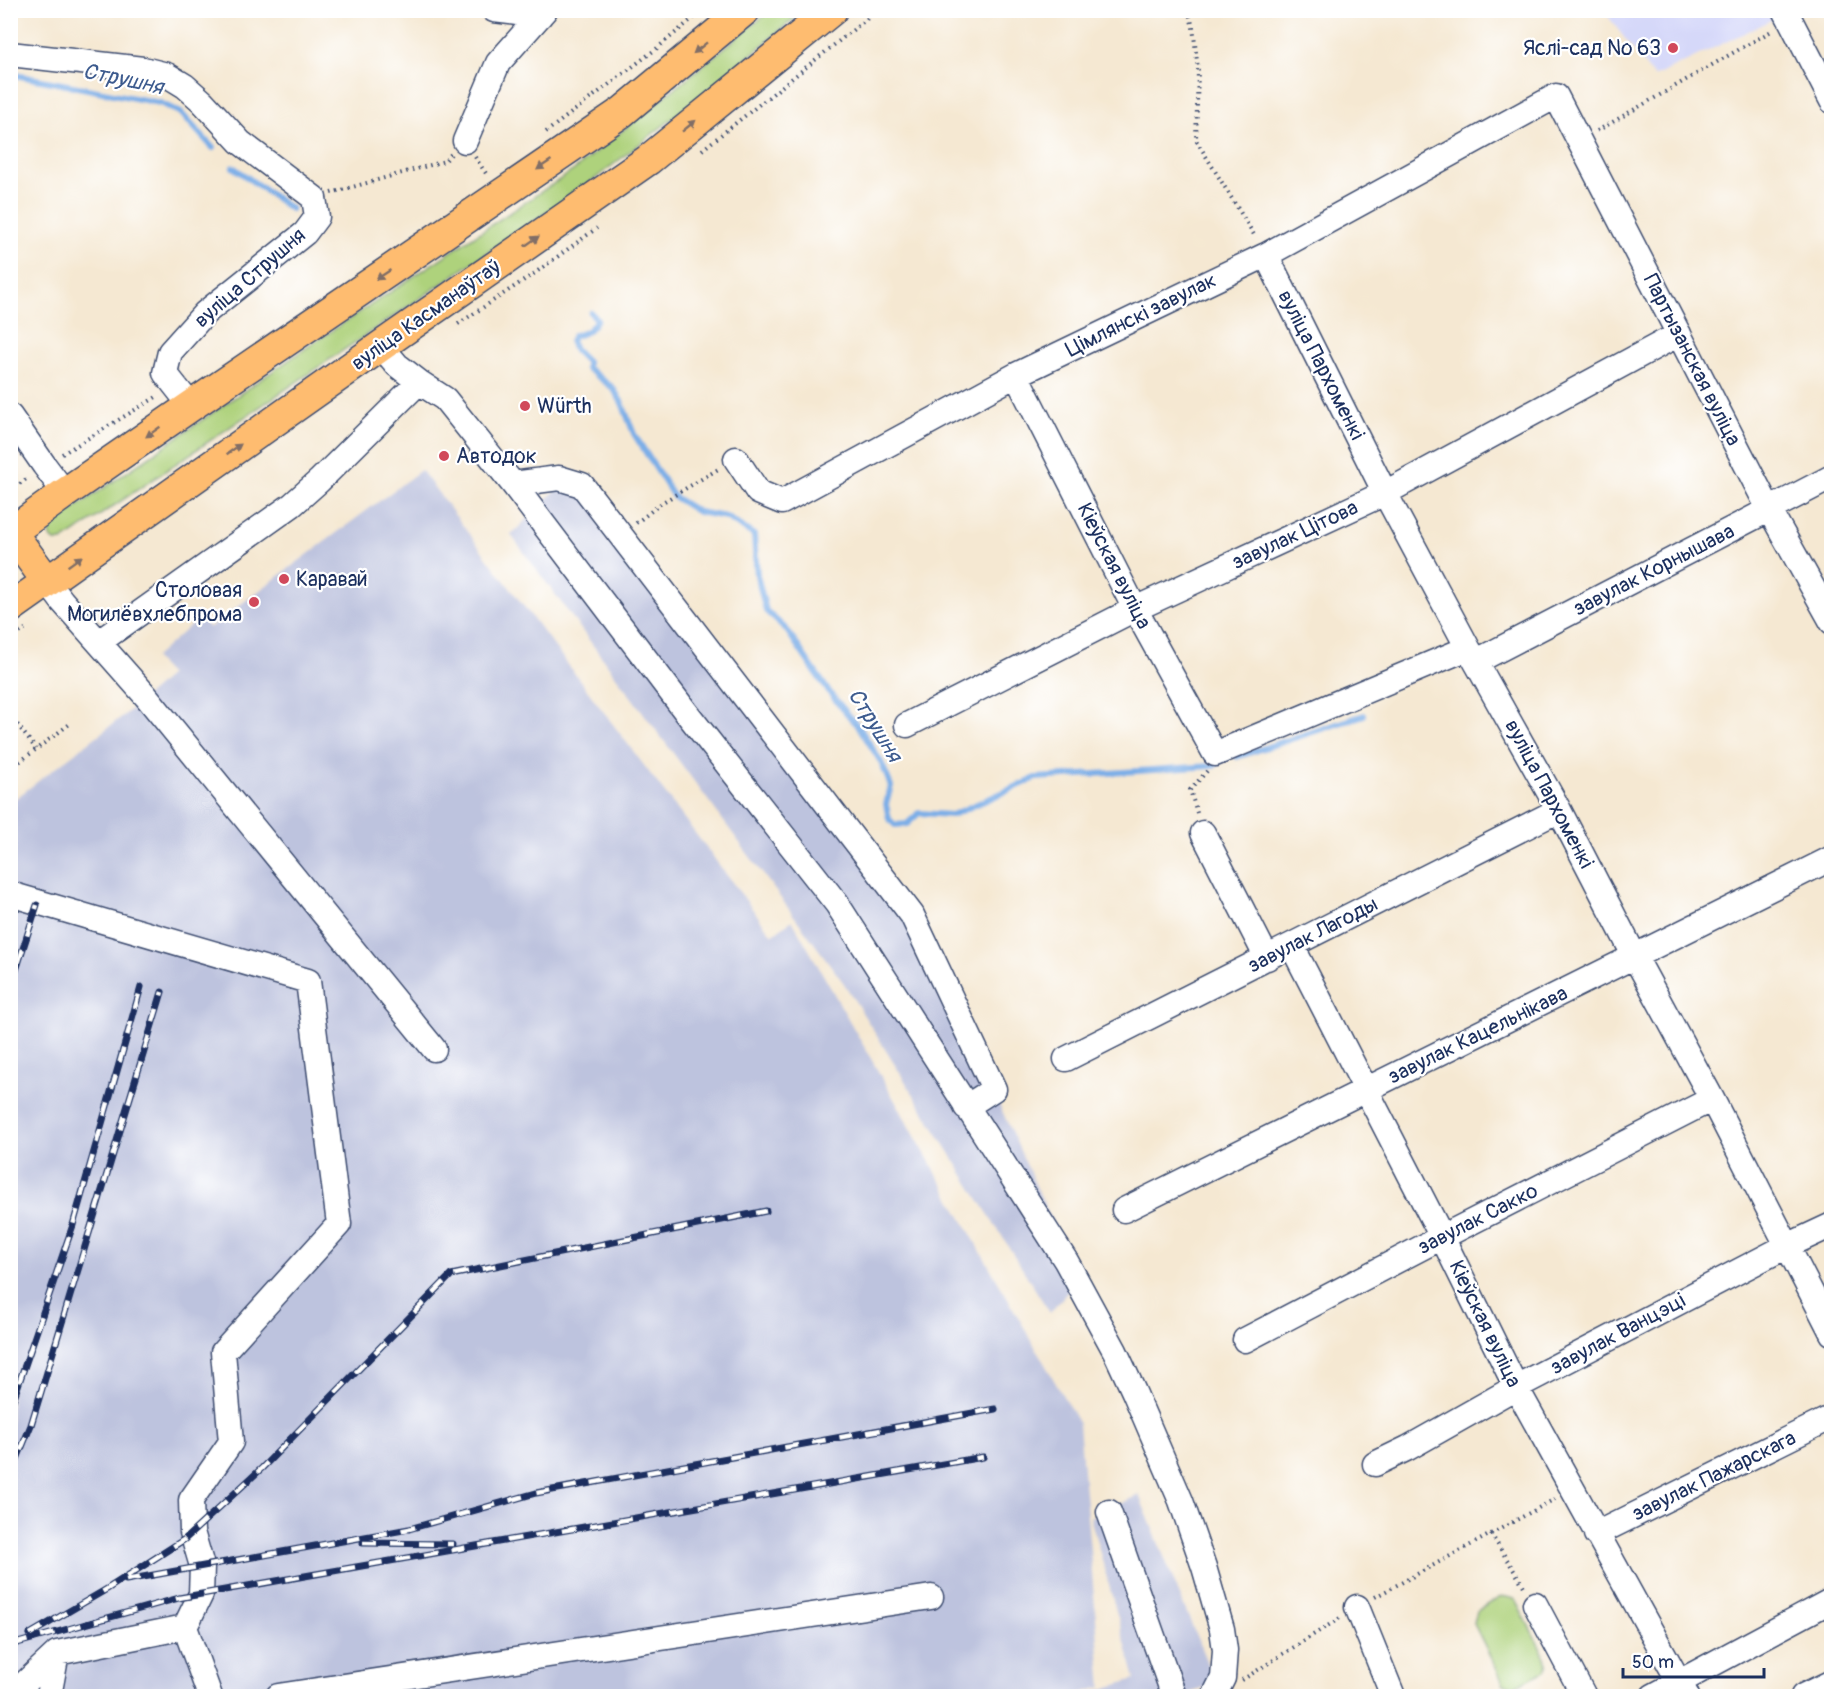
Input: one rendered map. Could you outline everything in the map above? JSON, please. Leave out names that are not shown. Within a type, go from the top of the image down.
[{"type":"main road","points":[[47,581],[11,533],[65,493],[183,396],[622,111],[745,10]]},
{"type":"main road","name":"вуліца Касманаўтаў","points":[[10,608],[648,160],[832,10]]},
{"type":"street","points":[[494,10],[543,13]]},
{"type":"street","points":[[465,141],[498,63],[543,13]]},
{"type":"street","points":[[1787,16],[1832,101]]},
{"type":"street","name":"вуліца Струшня","points":[[10,54],[142,69],[168,75],[202,101],[240,142],[314,198],[317,217],[305,233],[205,313],[170,352],[165,373],[183,396]]},
{"type":"street","name":"Цімлянскі завулак","points":[[736,459],[758,492],[782,502],[1016,375],[1266,255],[1556,96]]},
{"type":"street","name":"Партызанская вуліца","points":[[1556,96],[1770,511],[1832,622]]},
{"type":"street","name":"вуліца Пархоменкі","points":[[1266,255],[1385,493],[1559,810],[1712,1099],[1832,1333]]},
{"type":"street","name":"завулак Цітова","points":[[907,725],[1136,609],[1385,493],[1679,334]]},
{"type":"street","points":[[381,346],[397,365],[446,399],[513,483],[686,712],[837,904],[1065,1261],[1115,1351],[1173,1482],[1204,1567],[1222,1629],[1225,1650],[1223,1678],[1214,1696]]},
{"type":"street","name":"Кіеўская вуліца","points":[[1016,375],[1136,609],[1215,754]]},
{"type":"street","points":[[99,642],[292,505],[419,382]]},
{"type":"street","points":[[10,416],[65,493]]},
{"type":"street","name":"завулак Корнышава","points":[[1215,754],[1472,655],[1770,511],[1832,477]]},
{"type":"street","points":[[513,483],[559,478],[582,485],[912,915],[994,1089],[966,1107]]},
{"type":"street","points":[[47,581],[146,696],[434,1049]]},
{"type":"street","name":"завулак Лагоды","points":[[1066,1059],[1559,810]]},
{"type":"street","points":[[1203,833],[1267,958]]},
{"type":"street","name":"завулак Кацельнікава","points":[[1124,1210],[1832,858]]},
{"type":"street","points":[[10,894],[308,981],[339,1224],[223,1352],[231,1442],[191,1500],[192,1532],[202,1566],[201,1594],[185,1628],[210,1696]]},
{"type":"street","name":"Кіеўская вуліца","points":[[1292,946],[1442,1237],[1516,1387],[1683,1689]]},
{"type":"street","name":"завулак Сакко","points":[[1245,1340],[1712,1099]]},
{"type":"street","name":"завулак Ванцэці","points":[[1375,1464],[1516,1387],[1787,1246],[1832,1225]]},
{"type":"street","name":"завулак Пажарскага","points":[[1596,1534],[1832,1417]]},
{"type":"street","points":[[1109,1512],[1174,1696]]},
{"type":"street","points":[[278,1696],[931,1598]]},
{"type":"street","points":[[1653,1696],[1683,1689],[1832,1600]]},
{"type":"street","points":[[1535,1604],[1584,1696]]},
{"type":"street","points":[[1357,1607],[1393,1696]]},
{"type":"street","points":[[11,1696],[57,1653],[185,1628]]},
{"type":"street","points":[[49,1696],[57,1653]]},
{"type":"street","points":[[1803,1696],[1832,1682]]},
{"type":"path","points":[[544,134],[656,49],[703,10]]},
{"type":"path","points":[[873,14],[882,10]]},
{"type":"path","points":[[1188,10],[1193,27],[1198,69],[1196,140],[1266,255]]},
{"type":"path","points":[[1580,141],[1787,16]]},
{"type":"path","points":[[314,198],[445,161],[465,141]]},
{"type":"path","points":[[488,176],[497,169]]},
{"type":"path","points":[[10,491],[44,465],[183,396]]},
{"type":"path","points":[[620,535],[663,502],[700,480]]},
{"type":"path","points":[[10,715],[36,749]]},
{"type":"path","points":[[11,768],[71,723]]},
{"type":"path","points":[[1203,833],[1190,790],[1211,766],[1215,754]]},
{"type":"path","points":[[1236,1684],[1357,1607],[1571,1490]]},
{"type":"path","points":[[1491,1534],[1535,1604]]},
{"type":"shaded area","name":"Яслі-сад № 63","points":[[1604,11],[1769,11],[1773,19],[1654,77]]},
{"type":"shaded area","points":[[421,470],[772,935],[792,920],[1079,1424],[1102,1687],[1072,1696],[11,1696],[11,802],[127,713],[170,675],[154,658],[200,617],[209,628]]},
{"type":"shaded area","points":[[571,475],[920,929],[1078,1279],[1050,1313],[843,982],[511,535]]},
{"type":"shaded area","points":[[1139,1495],[1216,1685],[1178,1696],[1081,1696],[1135,1679],[1090,1517]]},
{"type":"green space","points":[[770,11],[803,11],[700,97],[587,185],[62,541],[55,541],[50,537],[49,531],[52,524],[312,344],[574,170]]},
{"type":"green space","points":[[1502,1596],[1515,1599],[1548,1663],[1545,1671],[1515,1686],[1504,1684],[1474,1624],[1477,1611]]},
{"type":"waterway","name":"Струшня","points":[[10,74],[160,103],[181,113],[213,148]]},
{"type":"waterway","name":"Струшня","points":[[233,167],[291,209]]},
{"type":"waterway","name":"Струшня","points":[[591,313],[597,319],[587,331],[574,335],[571,341],[575,350],[587,362],[587,368],[613,388],[622,403],[634,434],[674,497],[698,512],[726,517],[754,535],[757,575],[766,611],[786,629],[829,692],[861,730],[881,762],[891,786],[886,804],[889,819],[895,825],[907,824],[919,813],[952,815],[1036,778],[1211,766],[1218,763]]},
{"type":"waterway","name":"Струшня","points":[[1237,757],[1364,715]]},
{"type":"railway","points":[[10,989],[37,905]]},
{"type":"railway","points":[[10,1409],[73,1225],[141,987]]},
{"type":"railway","points":[[10,1476],[31,1425],[162,992]]},
{"type":"railway","points":[[30,1634],[107,1589],[185,1539],[262,1468],[451,1275],[766,1211]]},
{"type":"railway","points":[[126,1580],[409,1529],[536,1493],[995,1409]]},
{"type":"railway","points":[[14,1644],[179,1598],[983,1457]]},
{"type":"railway","points":[[363,1543],[453,1544]]},
{"type":"place","name":"Яслі-сад № 63","points":[[1673,48]]},
{"type":"place","name":"Würth","points":[[525,406]]},
{"type":"place","name":"Автодок","points":[[444,456]]},
{"type":"place","name":"Каравай","points":[[284,579]]},
{"type":"place","name":"Столовая Могилёвхлебпрома","points":[[254,602]]}]
